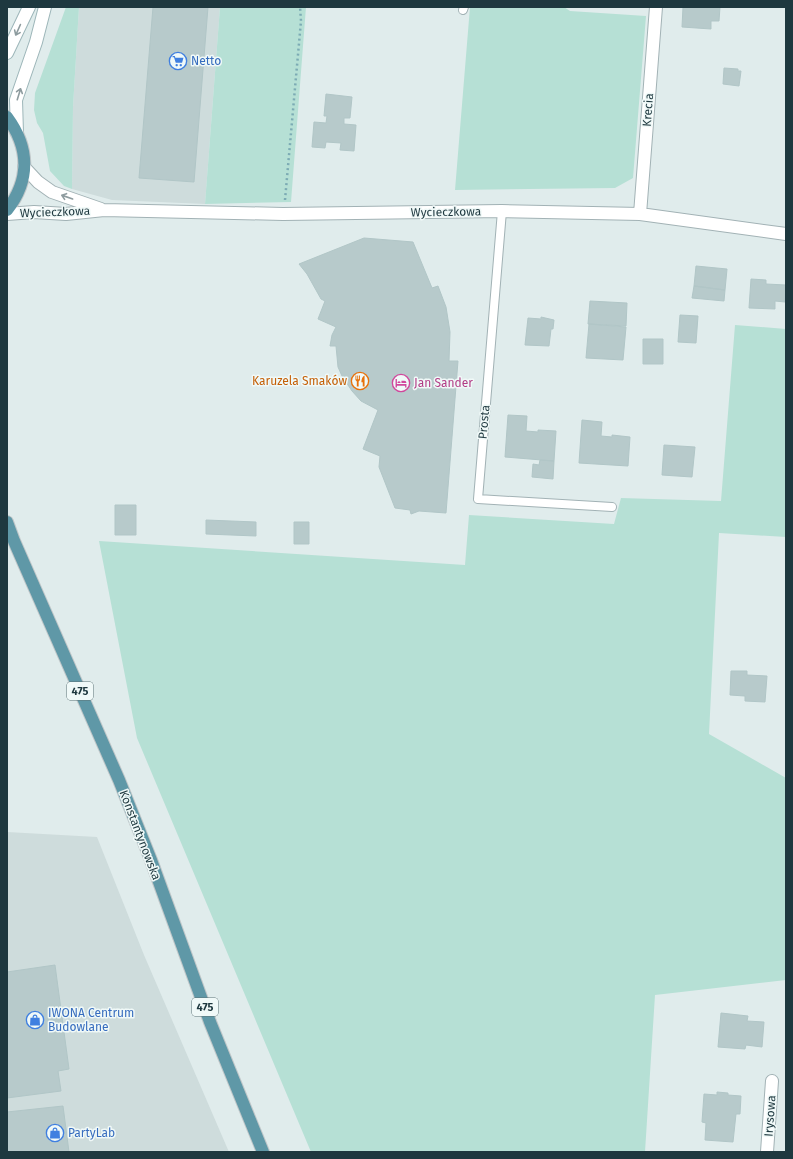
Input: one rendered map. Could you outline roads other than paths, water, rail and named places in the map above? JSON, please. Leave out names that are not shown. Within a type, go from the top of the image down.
[{"type":"main road","points":[[7,117],[22,142],[24,159],[22,184],[7,210]]},
{"type":"main road","name":"Konstantynowska","points":[[7,522],[19,554],[119,780],[151,860],[210,1022],[263,1152]]},
{"type":"street","points":[[7,53],[29,7]]},
{"type":"street","points":[[17,133],[16,100],[36,42],[45,7]]},
{"type":"street","name":"Krecia","points":[[640,214],[656,7]]},
{"type":"street","name":"Wycieczkowa","points":[[24,167],[38,182],[52,192],[104,210]]},
{"type":"street","name":"Wycieczkowa","points":[[7,214],[34,212],[66,214],[104,210],[283,214],[502,211],[640,214],[786,234]]},
{"type":"street","name":"Irysowa","points":[[767,1152],[772,1081]]},
{"type":"lane","name":"Prosta","points":[[502,211],[478,499],[612,507]]},
{"type":"place","name":"Netto","points":[[178,61]]},
{"type":"place","name":"Karuzela Smaków","points":[[360,381]]},
{"type":"place","name":"Jan Sander","points":[[401,383]]},
{"type":"place","name":"IWONA Centrum Budowlane","points":[[35,1020]]},
{"type":"place","name":"PartyLab","points":[[55,1133]]}]
